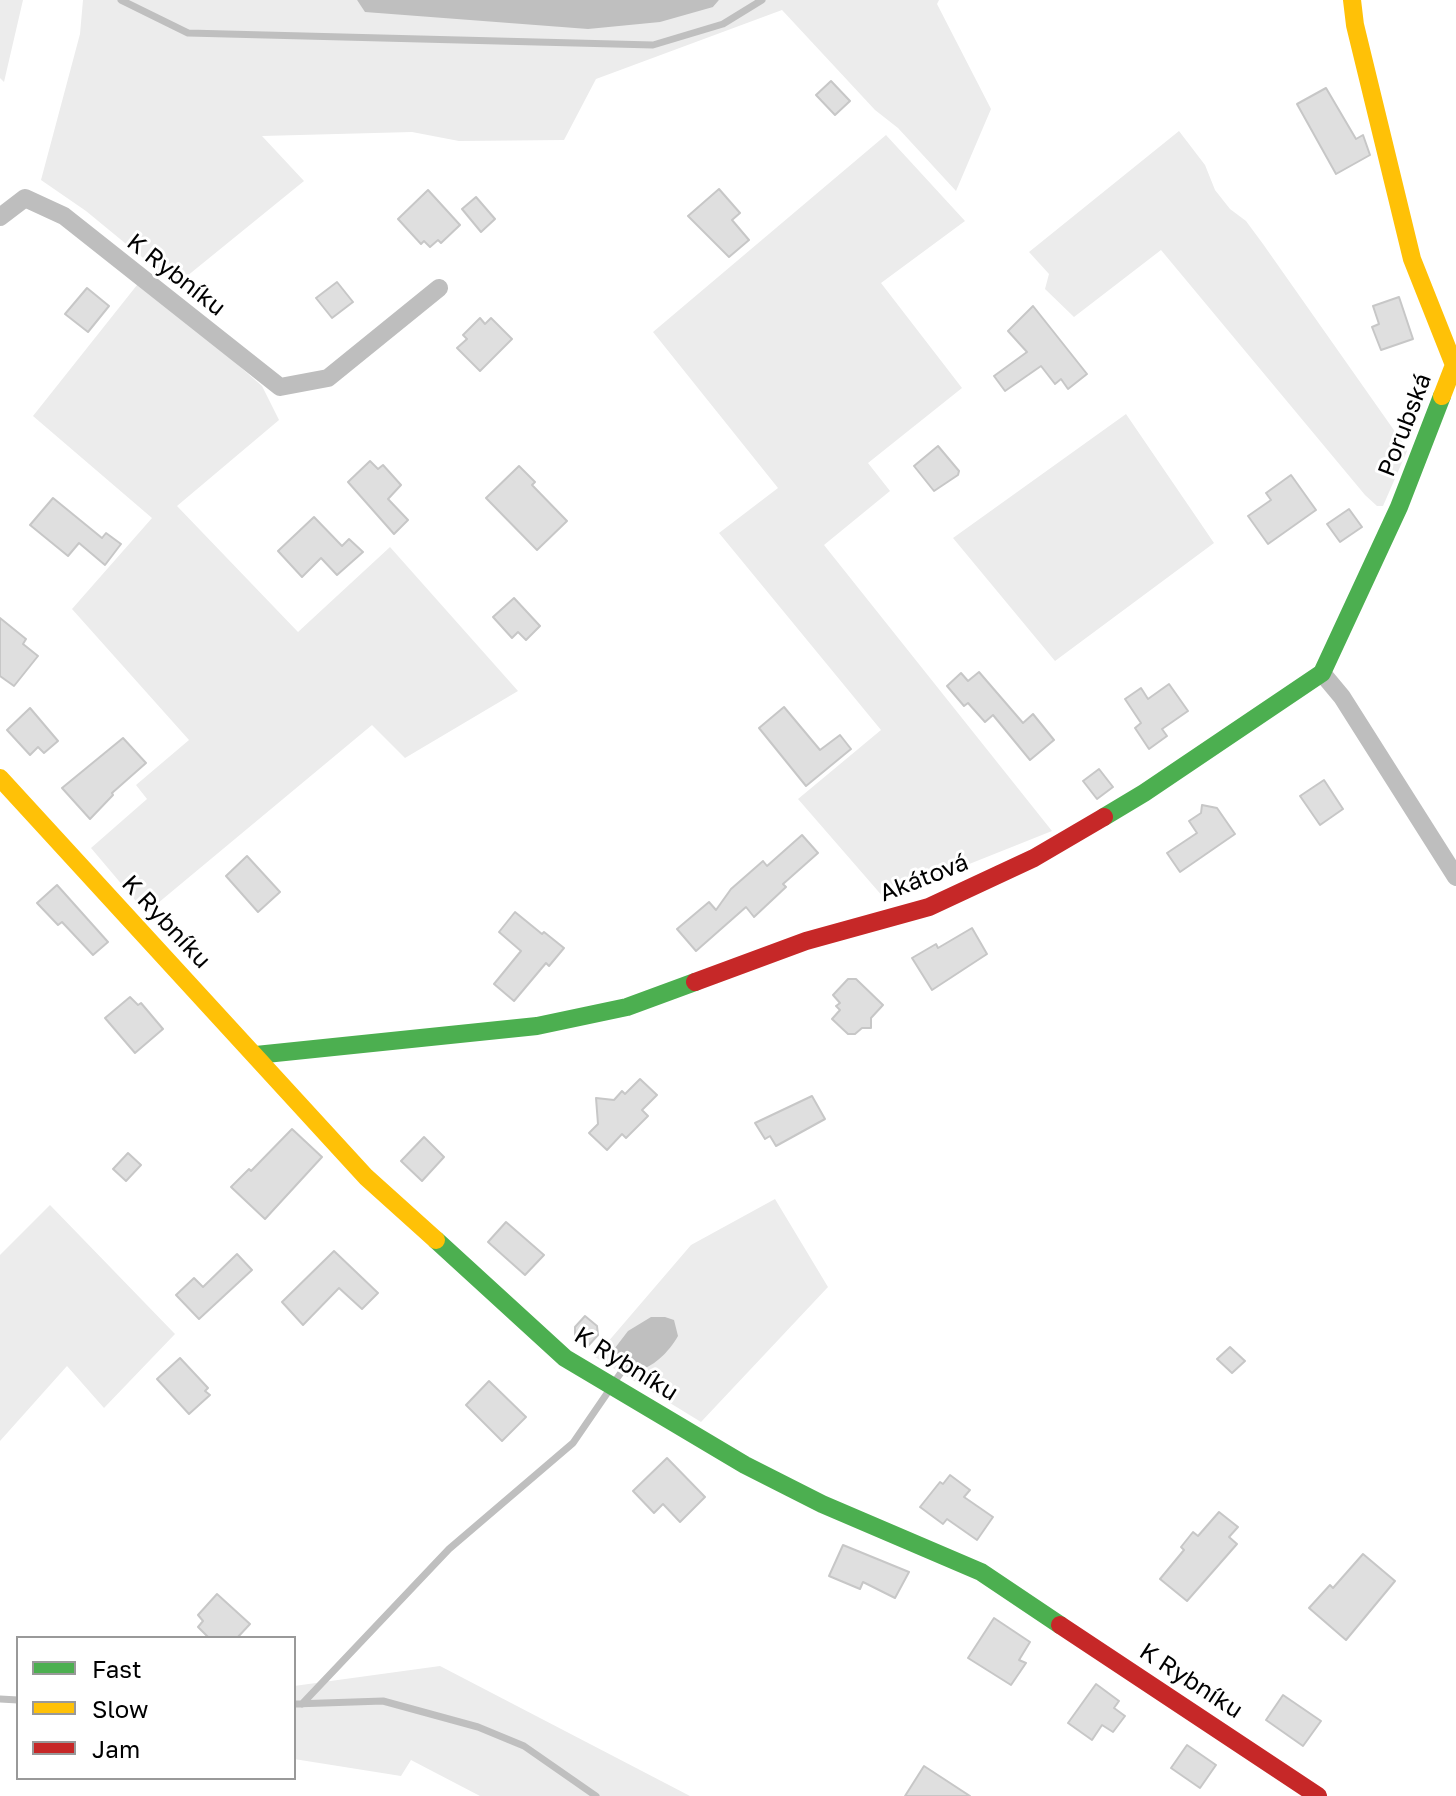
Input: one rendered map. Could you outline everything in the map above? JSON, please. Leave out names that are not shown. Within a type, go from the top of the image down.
[{"type":"street","name":"Porubská","points":[[1322,673],[1399,507],[1455,364],[1412,259],[1352,0]]},
{"type":"street","name":"K Rybníku","points":[[0,217],[25,198],[64,216],[280,387],[328,378],[439,288]]},
{"type":"street","points":[[1322,673],[1342,697],[1456,877]]},
{"type":"street","name":"Akátová","points":[[256,1055],[537,1026],[627,1007],[806,941],[929,907],[1034,858],[1144,793],[1322,673]]},
{"type":"street","name":"K Rybníku","points":[[0,778],[366,1177],[565,1358],[771,1478],[822,1504],[981,1572],[1318,1796]]},
{"type":"shaded area","points":[[0,0],[23,0],[4,82],[0,78]]},
{"type":"shaded area","points":[[83,0],[357,0],[366,12],[713,7],[719,0],[939,0],[937,4],[991,109],[956,191],[782,10],[596,79],[564,140],[459,141],[412,132],[262,136],[304,181],[176,285],[86,211],[41,180],[80,34]]},
{"type":"shaded area","points":[[357,0],[719,0],[713,7],[660,22],[588,29],[365,12]]},
{"type":"shaded area","points":[[1179,131],[1205,165],[1215,190],[1230,209],[1246,221],[1403,443],[1407,451],[1383,506],[1377,506],[1365,495],[1161,250],[1074,317],[1045,289],[1049,274],[1029,252]]},
{"type":"shaded area","points":[[886,135],[965,221],[881,283],[962,388],[868,463],[890,491],[824,545],[1052,831],[884,898],[798,799],[881,730],[719,533],[778,488],[653,332]]},
{"type":"shaded area","points":[[141,280],[262,386],[279,420],[177,506],[298,632],[390,547],[518,691],[405,758],[372,725],[146,913],[91,848],[147,799],[136,785],[189,740],[72,609],[152,518],[33,416]]},
{"type":"shaded area","points":[[1126,414],[1214,543],[1055,661],[953,538]]},
{"type":"shaded area","points":[[775,1199],[828,1287],[701,1422],[595,1357],[691,1245]]},
{"type":"shaded area","points":[[50,1205],[175,1334],[104,1408],[67,1366],[0,1441],[0,1255]]},
{"type":"shaded area","points":[[651,1317],[674,1320],[678,1336],[664,1354],[646,1368],[628,1368],[615,1348],[628,1331]]},
{"type":"shaded area","points":[[440,1666],[690,1796],[480,1796],[411,1760],[401,1776],[296,1759],[296,1686]]},
{"type":"building","points":[[831,81],[850,101],[835,115],[816,95]]},
{"type":"building","points":[[1326,88],[1356,139],[1363,135],[1370,155],[1336,174],[1297,104]]},
{"type":"building","points":[[719,189],[740,213],[732,220],[749,240],[729,257],[688,216]]},
{"type":"building","points":[[428,190],[460,225],[441,243],[438,240],[430,247],[424,241],[421,244],[398,219]]},
{"type":"building","points":[[476,197],[495,219],[481,232],[462,209]]},
{"type":"building","points":[[337,282],[353,302],[332,318],[316,298]]},
{"type":"building","points":[[87,288],[109,306],[88,332],[65,314]]},
{"type":"building","points":[[1399,297],[1413,339],[1381,350],[1372,327],[1379,324],[1373,306]]},
{"type":"building","points":[[1033,306],[1087,374],[1068,389],[1061,379],[1055,384],[1041,366],[1005,391],[994,376],[1027,352],[1008,331]]},
{"type":"building","points":[[480,318],[485,324],[491,318],[512,339],[480,371],[457,348],[467,339],[463,335]]},
{"type":"building","points":[[938,446],[959,471],[958,475],[934,491],[914,466]]},
{"type":"building","points":[[370,461],[378,469],[383,465],[401,485],[388,499],[408,520],[394,534],[348,482]]},
{"type":"building","points":[[519,466],[535,482],[532,485],[567,521],[537,550],[486,498]]},
{"type":"building","points":[[1291,475],[1316,510],[1268,544],[1248,516],[1271,500],[1266,493]]},
{"type":"building","points":[[53,498],[102,538],[106,533],[121,544],[105,565],[79,543],[68,556],[30,525]]},
{"type":"building","points":[[1349,509],[1362,527],[1340,542],[1327,524]]},
{"type":"building","points":[[314,517],[342,546],[349,539],[363,552],[337,575],[321,558],[302,577],[278,551]]},
{"type":"building","points":[[514,598],[540,626],[526,640],[518,632],[512,638],[493,617]]},
{"type":"building","points":[[0,618],[26,639],[23,644],[38,656],[14,686],[0,676]]},
{"type":"building","points":[[979,672],[1023,723],[1033,714],[1054,740],[1030,760],[993,715],[985,722],[968,703],[964,706],[947,686],[961,673],[968,681]]},
{"type":"building","points":[[1169,684],[1188,711],[1162,729],[1167,736],[1149,749],[1135,728],[1141,723],[1125,699],[1141,688],[1148,699]]},
{"type":"building","points":[[784,707],[820,750],[840,735],[851,749],[806,786],[759,728]]},
{"type":"building","points":[[30,708],[58,741],[44,753],[38,747],[30,755],[7,730]]},
{"type":"building","points":[[123,738],[146,763],[112,793],[90,819],[62,788]]},
{"type":"building","points":[[1099,769],[1113,787],[1097,799],[1083,781]]},
{"type":"building","points":[[1324,780],[1343,809],[1320,825],[1300,796]]},
{"type":"building","points":[[1202,805],[1217,808],[1235,834],[1180,872],[1167,853],[1197,833],[1189,821],[1201,813]]},
{"type":"building","points":[[802,835],[818,853],[783,884],[786,887],[754,917],[746,907],[696,951],[677,929],[709,902],[716,910],[731,889],[763,861],[767,866]]},
{"type":"building","points":[[247,856],[280,892],[258,912],[226,876]]},
{"type":"building","points":[[57,885],[108,942],[93,955],[62,922],[58,925],[37,903]]},
{"type":"building","points":[[515,912],[564,948],[549,966],[546,963],[514,1001],[494,984],[521,951],[499,932]]},
{"type":"building","points":[[972,928],[987,954],[932,990],[912,958],[936,944],[938,948]]},
{"type":"building","points":[[848,979],[856,979],[883,1005],[871,1018],[871,1028],[862,1028],[855,1034],[848,1034],[832,1019],[840,1010],[836,1006],[840,1003],[833,995]]},
{"type":"building","points":[[130,997],[138,1005],[141,1003],[163,1029],[135,1053],[105,1018]]},
{"type":"building","points":[[640,1079],[657,1095],[642,1110],[648,1116],[626,1138],[622,1134],[607,1150],[589,1133],[598,1124],[596,1098],[614,1100]]},
{"type":"building","points":[[812,1096],[825,1119],[776,1146],[770,1136],[765,1139],[755,1123]]},
{"type":"building","points":[[292,1129],[322,1157],[265,1219],[231,1187]]},
{"type":"building","points":[[424,1137],[444,1157],[422,1181],[401,1161]]},
{"type":"building","points":[[128,1153],[141,1165],[126,1181],[113,1169]]},
{"type":"building","points":[[506,1222],[544,1255],[525,1275],[488,1242]]},
{"type":"building","points":[[334,1251],[378,1293],[362,1309],[339,1288],[303,1325],[282,1302]]},
{"type":"building","points":[[237,1254],[252,1270],[199,1319],[176,1295],[194,1278],[203,1287]]},
{"type":"building","points":[[585,1316],[597,1326],[598,1335],[587,1347],[575,1336],[575,1327]]},
{"type":"building","points":[[1230,1347],[1245,1361],[1232,1373],[1217,1359]]},
{"type":"building","points":[[180,1358],[208,1388],[205,1391],[210,1395],[189,1414],[157,1379]]},
{"type":"building","points":[[489,1381],[526,1417],[502,1441],[466,1405]]},
{"type":"building","points":[[667,1458],[705,1497],[680,1522],[663,1504],[654,1513],[633,1491]]},
{"type":"building","points":[[950,1475],[970,1490],[964,1497],[993,1517],[977,1540],[947,1519],[943,1524],[920,1507],[940,1482],[943,1484]]},
{"type":"building","points":[[1219,1512],[1238,1527],[1229,1537],[1237,1544],[1187,1601],[1160,1579],[1184,1550],[1181,1547],[1193,1532],[1198,1536]]},
{"type":"building","points":[[843,1545],[909,1572],[895,1598],[863,1582],[860,1589],[829,1576]]},
{"type":"building","points":[[1363,1554],[1395,1581],[1346,1640],[1309,1608],[1330,1585],[1333,1588]]},
{"type":"building","points":[[217,1594],[250,1624],[239,1636],[207,1636],[198,1627],[203,1621],[198,1615]]},
{"type":"building","points":[[994,1618],[1030,1642],[1019,1660],[1026,1663],[1011,1685],[968,1658]]},
{"type":"building","points":[[1096,1684],[1119,1701],[1114,1708],[1125,1716],[1113,1732],[1102,1725],[1092,1740],[1068,1723]]},
{"type":"building","points":[[1283,1695],[1321,1721],[1303,1746],[1266,1720]]},
{"type":"building","points":[[1187,1745],[1216,1765],[1200,1788],[1171,1768]]},
{"type":"building","points":[[924,1766],[970,1796],[905,1796]]},
{"type":"waterway","points":[[121,0],[188,33],[653,45],[723,24],[762,0]]},
{"type":"waterway","points":[[615,1381],[625,1367]]},
{"type":"waterway","points":[[302,1704],[449,1549],[573,1443],[608,1392]]},
{"type":"waterway","points":[[0,1699],[16,1700]]},
{"type":"waterway","points":[[296,1704],[383,1701],[478,1727],[524,1746],[596,1796]]},
{"type":"traffic: fast","points":[[1104,817],[1322,673],[1399,507],[1442,396]]},
{"type":"traffic: fast","points":[[256,1055],[537,1026],[627,1007],[695,982]]},
{"type":"traffic: fast","points":[[436,1240],[565,1358],[745,1465],[822,1504],[981,1572],[1060,1625]]},
{"type":"traffic: slow","points":[[1352,0],[1355,25],[1412,259],[1454,365],[1442,396]]},
{"type":"traffic: slow","points":[[0,778],[366,1177],[436,1240]]},
{"type":"traffic: jam","points":[[695,982],[806,941],[929,907],[1034,858],[1104,817]]},
{"type":"traffic: jam","points":[[1060,1625],[1318,1796]]}]
